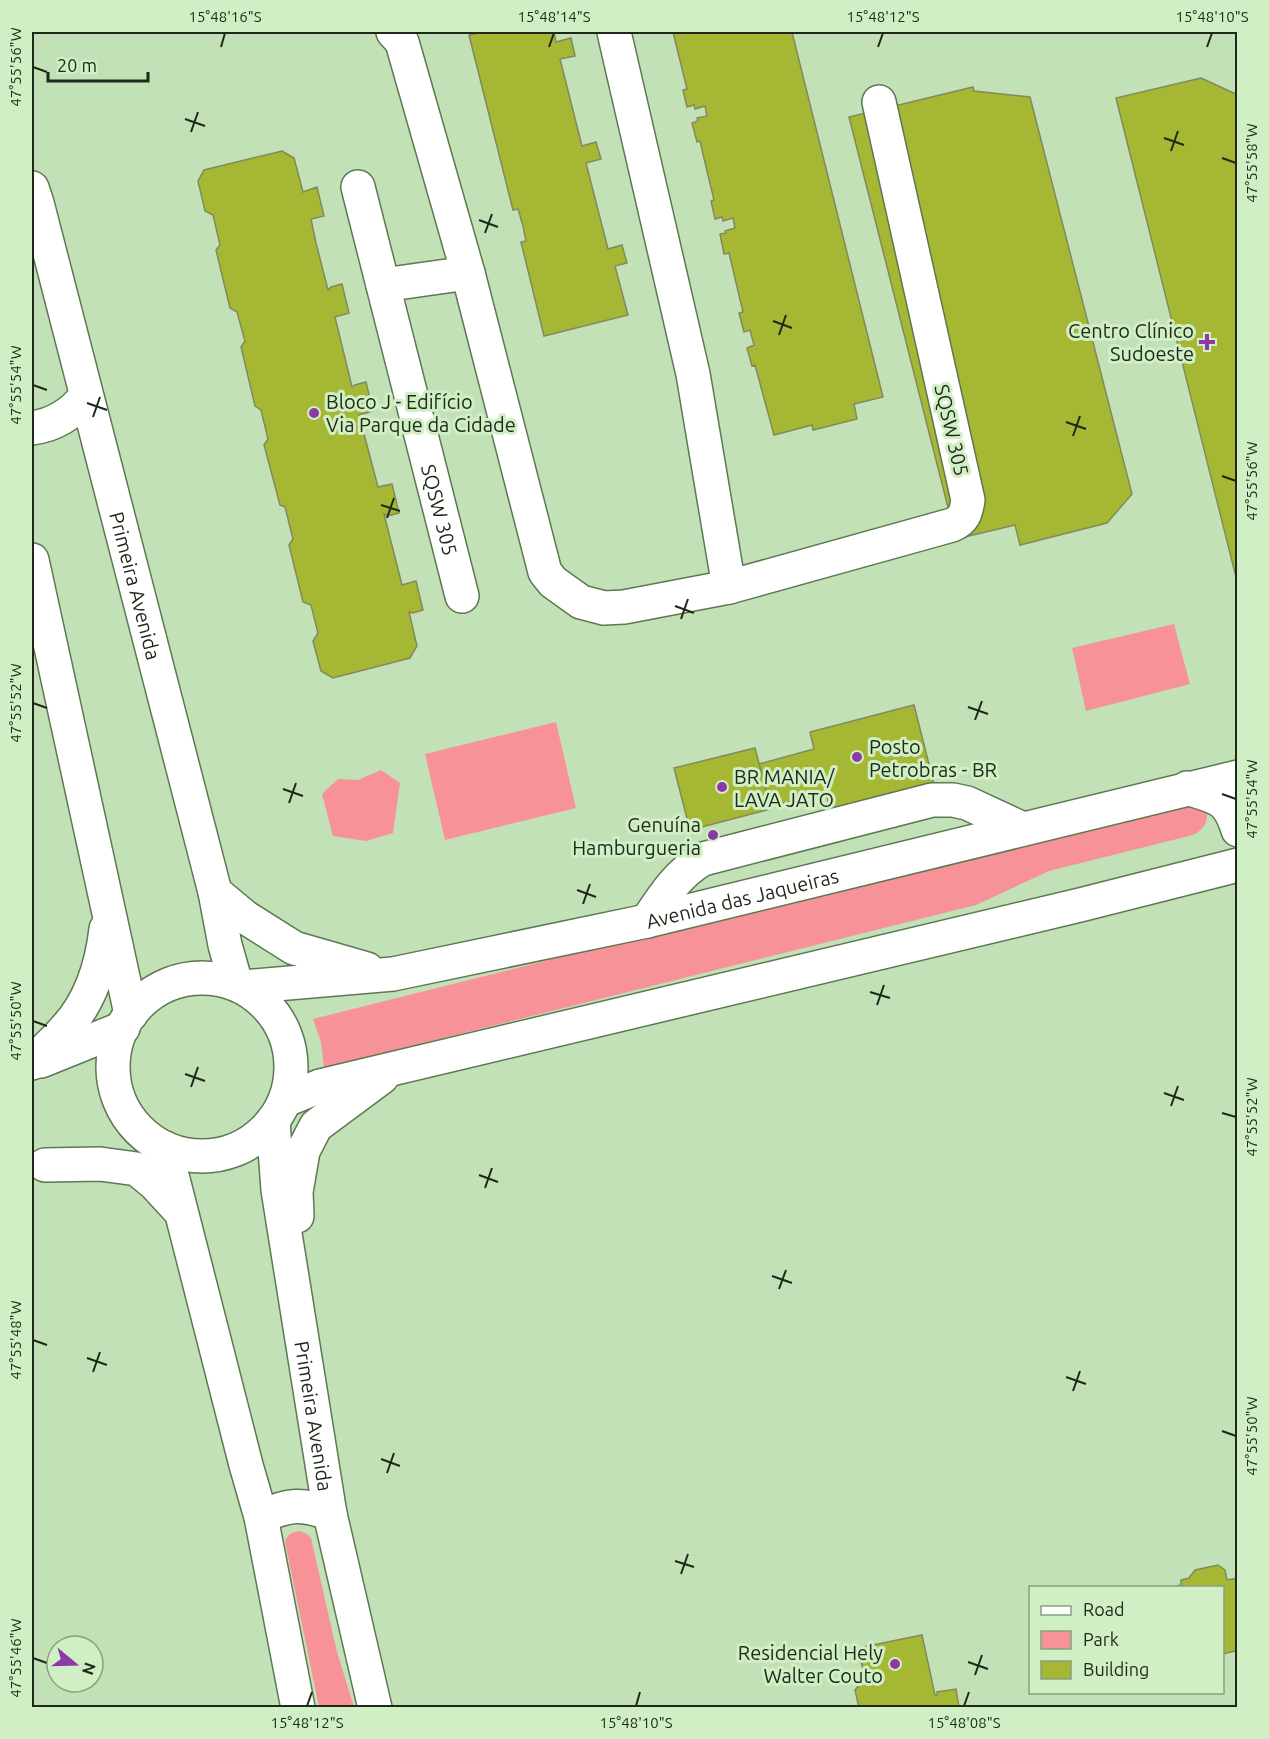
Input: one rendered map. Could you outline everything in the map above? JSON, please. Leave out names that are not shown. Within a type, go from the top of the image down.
[{"type":"main road","name":"SQSW 305","points":[[393,32],[402,42],[468,273],[545,572],[553,582],[581,602],[604,608],[624,607],[729,587],[952,525],[959,522],[966,511],[968,500],[879,102]]},
{"type":"main road","points":[[614,32],[693,374],[729,587]]},
{"type":"main road","name":"SQSW 305","points":[[358,187],[462,596]]},
{"type":"main road","name":"Primeira Avenida","points":[[32,188],[215,892],[225,945],[239,986]]},
{"type":"main road","points":[[383,285],[468,273]]},
{"type":"main road","points":[[32,428],[62,419],[86,396]]},
{"type":"main road","points":[[32,560],[108,912],[127,1021]]},
{"type":"main road","name":"Avenida das Jaqueiras","points":[[239,986],[393,974],[647,921],[1238,777]]},
{"type":"main road","points":[[1187,788],[1219,799],[1227,806],[1238,830]]},
{"type":"main road","points":[[647,921],[668,889],[688,868],[703,859],[932,800],[967,803],[1023,829]]},
{"type":"main road","points":[[280,1110],[290,1081],[291,1062],[288,1043],[270,1010],[239,986],[211,979],[175,982],[143,1000],[127,1021],[116,1046],[113,1066],[115,1086],[121,1105],[131,1121],[155,1142],[184,1155],[204,1157],[224,1155],[243,1147],[259,1135],[280,1110],[320,1086],[1069,907],[1237,861]]},
{"type":"main road","points":[[215,892],[245,917],[294,948],[369,970],[393,974]]},
{"type":"main road","points":[[32,1064],[68,1026],[83,1005],[99,968],[108,912]]},
{"type":"main road","points":[[32,1064],[127,1021]]},
{"type":"main road","points":[[294,1296],[298,1245],[296,1192],[303,1151],[316,1126],[397,1067]]},
{"type":"main road","name":"Primeira Avenida","points":[[280,1110],[278,1190],[294,1296],[330,1514],[375,1707]]},
{"type":"main road","points":[[38,1167],[155,1142]]},
{"type":"main road","points":[[155,1142],[181,1213],[261,1518],[298,1707]]},
{"type":"main road","points":[[38,1167],[100,1164],[137,1169],[155,1184],[181,1213]]},
{"type":"main road","points":[[261,1518],[287,1507],[302,1506],[316,1508],[330,1514]]},
{"type":"green space","points":[[1174,624],[1190,684],[1086,711],[1072,648]]},
{"type":"green space","points":[[556,722],[576,808],[445,840],[425,754]]},
{"type":"green space","points":[[381,770],[400,783],[393,833],[366,841],[333,836],[322,794],[338,779],[358,780]]},
{"type":"green space","points":[[1193,799],[1207,810],[1207,815],[1204,825],[1193,835],[1049,871],[976,905],[324,1068],[321,1042],[313,1019]]},
{"type":"green space","points":[[300,1531],[311,1538],[337,1652],[354,1707],[319,1707],[285,1542],[290,1534]]},
{"type":"building","points":[[474,32],[554,32],[556,42],[571,38],[575,56],[560,59],[582,146],[596,142],[601,159],[586,163],[608,249],[622,245],[627,263],[615,266],[628,315],[544,336],[521,242],[526,241],[523,226],[518,209],[513,210],[469,35],[475,34]]},
{"type":"building","points":[[673,32],[792,32],[883,397],[854,404],[857,419],[813,430],[812,425],[774,435],[755,365],[752,366],[747,348],[754,345],[750,330],[744,332],[739,313],[743,312],[729,253],[724,254],[720,234],[735,228],[733,218],[723,221],[722,217],[715,219],[711,201],[714,200],[700,141],[697,142],[692,123],[698,121],[697,118],[707,116],[705,106],[695,109],[694,105],[687,107],[683,90],[687,89]]},
{"type":"building","name":"Centro Clínico Sudoeste","points":[[1201,78],[1238,95],[1238,585],[1116,98]]},
{"type":"building","points":[[973,87],[974,91],[1030,97],[1132,494],[1107,523],[1020,545],[1015,525],[956,539],[849,117]]},
{"type":"building","name":"Bloco J - Edifício Via Parque da Cidade","points":[[282,151],[294,158],[303,192],[317,187],[324,216],[311,219],[328,290],[342,284],[349,313],[335,317],[352,387],[366,382],[373,411],[359,415],[378,487],[392,484],[399,513],[388,516],[384,514],[402,585],[416,581],[423,610],[409,612],[417,646],[410,658],[333,678],[321,671],[313,641],[318,633],[311,605],[303,602],[289,545],[293,539],[285,507],[280,505],[264,445],[268,439],[261,410],[255,406],[241,347],[245,341],[237,312],[230,308],[216,250],[220,245],[213,215],[205,211],[198,181],[204,170]]},
{"type":"building","name":"Posto Petrobras - BR","points":[[914,705],[934,784],[830,810],[826,793],[770,806],[759,764],[814,749],[810,732]]},
{"type":"building","name":"BR MANIA/ LAVA JATO","points":[[755,748],[771,809],[690,830],[674,768]]},
{"type":"building","points":[[1218,1565],[1225,1570],[1227,1580],[1238,1578],[1238,1648],[1235,1651],[1224,1654],[1224,1586],[1177,1586],[1181,1585],[1181,1580],[1189,1578],[1195,1570]]},
{"type":"building","name":"Residencial Hely Walter Couto","points":[[922,1635],[935,1695],[937,1692],[956,1689],[959,1707],[859,1708],[855,1690],[865,1678],[858,1648]]},
{"type":"place","name":"Centro Clínico Sudoeste","points":[[1207,342]]},
{"type":"place","name":"Bloco J - Edifício Via Parque da Cidade","points":[[314,413]]},
{"type":"place","name":"Posto Petrobras - BR","points":[[857,757]]},
{"type":"place","name":"BR MANIA/ LAVA JATO","points":[[722,787]]},
{"type":"place","name":"Genuína Hamburgueria","points":[[713,835]]},
{"type":"place","name":"Residencial Hely Walter Couto","points":[[895,1664]]}]
